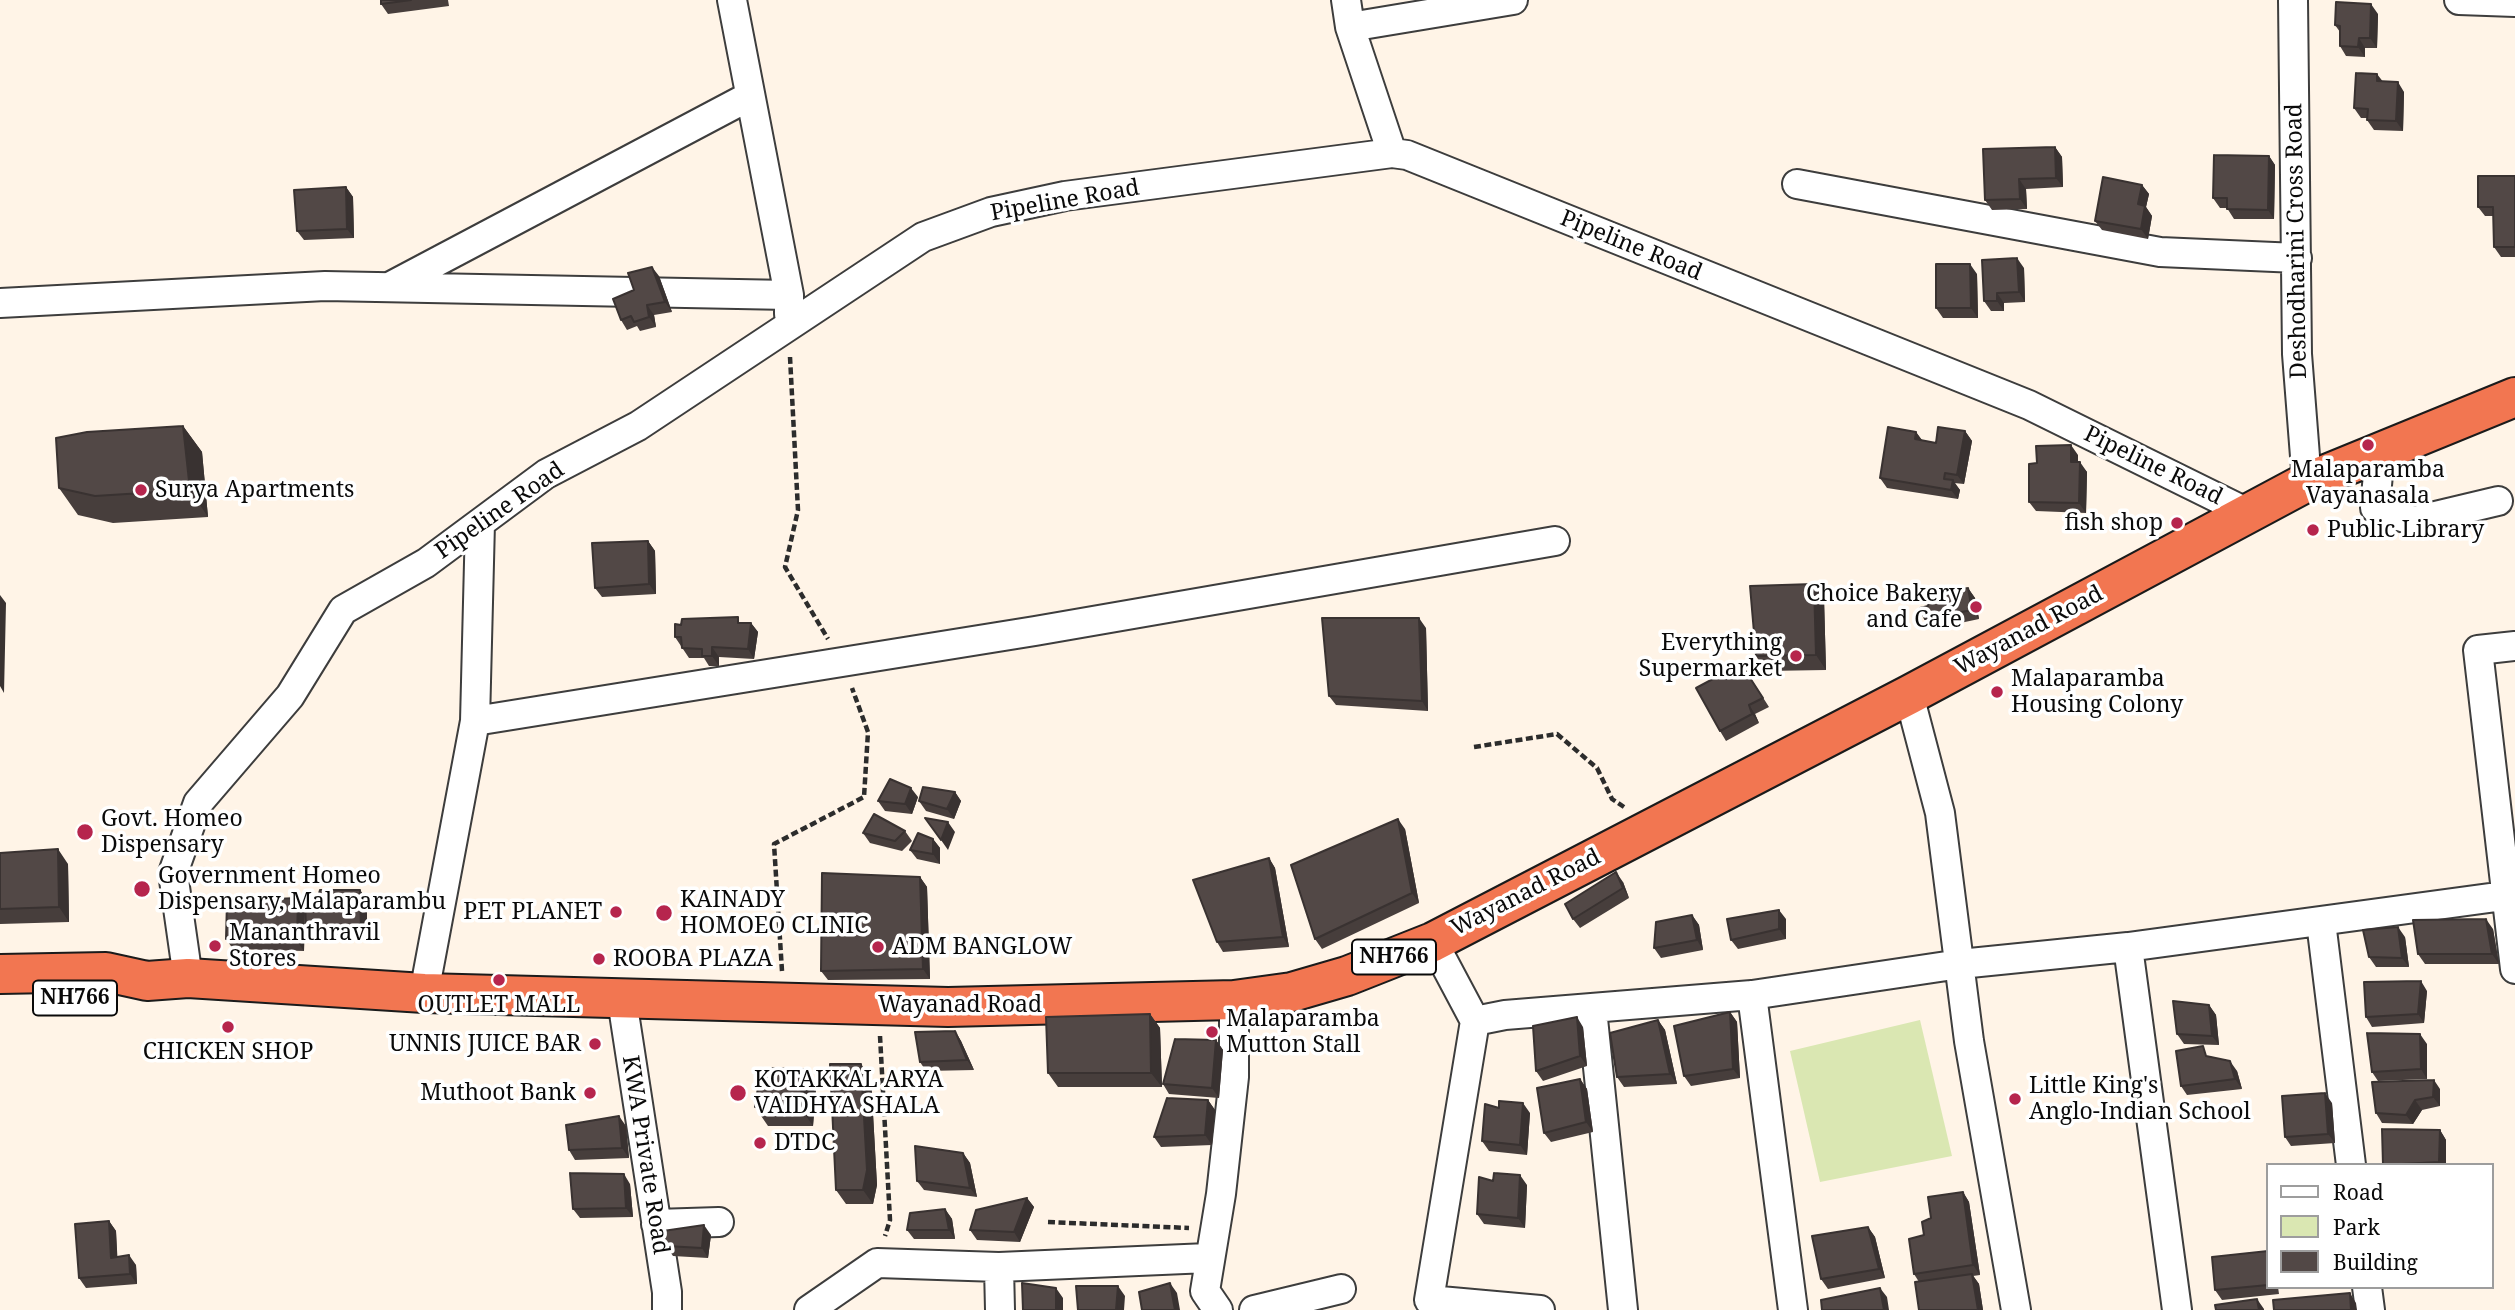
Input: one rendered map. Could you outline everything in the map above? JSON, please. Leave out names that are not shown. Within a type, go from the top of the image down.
[{"type":"highway","name":"Wayanad Road","points":[[0,974],[106,972],[147,981],[188,978],[424,993],[948,1007],[1234,1000],[1303,989],[1347,976],[1433,942],[1909,695],[2306,482],[2515,397]]},
{"type":"highway","name":"Wayanad Road","points":[[0,1000],[111,997],[147,981]]},
{"type":"street","points":[[732,0],[789,295],[789,325]]},
{"type":"street","points":[[1392,153],[1348,13],[1513,0]]},
{"type":"street","name":"Deshodharini Cross Road","points":[[2293,0],[2297,354],[2306,482]]},
{"type":"street","points":[[2459,0],[2515,2]]},
{"type":"street","points":[[388,287],[750,96]]},
{"type":"street","name":"Pipeline Road","points":[[188,978],[173,873],[198,803],[289,696],[343,610],[426,564],[546,474],[638,426],[923,237],[991,212],[1065,196],[1392,153],[1407,155],[2029,405],[2248,513]]},
{"type":"street","points":[[1797,184],[2160,252],[2297,258]]},
{"type":"street","points":[[0,303],[326,286],[789,295]]},
{"type":"street","points":[[2380,451],[2375,508],[2413,521],[2498,501]]},
{"type":"street","points":[[424,993],[475,721],[480,523]]},
{"type":"street","points":[[475,721],[842,662],[1555,541]]},
{"type":"street","points":[[2515,646],[2478,650],[2504,896],[2515,969]]},
{"type":"street","points":[[1909,695],[1940,813],[1969,1041],[2016,1310]]},
{"type":"street","points":[[1475,1021],[1505,1015],[1752,995],[1959,964],[2128,947],[2504,896]]},
{"type":"street","points":[[2321,922],[2351,1163]]},
{"type":"street","points":[[1433,942],[1475,1021],[1429,1300],[1540,1310]]},
{"type":"street","points":[[2128,947],[2177,1310]]},
{"type":"street","points":[[1752,995],[1793,1310]]},
{"type":"street","name":"KWA Private Road","points":[[622,1000],[667,1292],[667,1310]]},
{"type":"street","points":[[1218,1310],[1205,1291],[1234,1077],[1234,1000]]},
{"type":"street","points":[[1592,1009],[1623,1310]]},
{"type":"street","points":[[656,1224],[719,1222]]},
{"type":"street","points":[[809,1310],[877,1263],[999,1267],[1208,1258]]},
{"type":"street","points":[[999,1267],[1000,1310]]},
{"type":"street","points":[[1254,1310],[1341,1289]]},
{"type":"street","points":[[2367,1289],[2370,1310]]},
{"type":"path","points":[[785,1003],[774,844],[864,797],[868,732],[842,662],[785,567],[798,510],[789,325]]},
{"type":"path","points":[[1474,747],[1557,734],[1597,768],[1612,799],[1654,826]]},
{"type":"path","points":[[877,1263],[890,1220],[884,1069],[879,1031]]},
{"type":"path","points":[[1048,1222],[1214,1229]]},
{"type":"green space","points":[[1920,1020],[1952,1156],[1820,1182],[1790,1051]]},
{"type":"building","points":[[381,0],[411,0],[381,4]]},
{"type":"building","points":[[2336,2],[2371,4],[2370,38],[2359,38],[2358,47],[2340,46],[2340,26],[2335,25]]},
{"type":"building","points":[[2356,73],[2377,74],[2377,81],[2398,82],[2396,121],[2367,120],[2368,109],[2354,108]]},
{"type":"building","points":[[2055,147],[2056,178],[2019,179],[2020,199],[1985,200],[1983,149]]},
{"type":"building","points":[[2214,155],[2269,156],[2268,210],[2227,209],[2227,198],[2213,198]]},
{"type":"building","points":[[2478,176],[2515,176],[2515,247],[2494,247],[2493,207],[2478,207]]},
{"type":"building","points":[[2103,177],[2142,185],[2138,204],[2145,206],[2141,229],[2095,221]]},
{"type":"building","points":[[346,187],[347,229],[297,231],[294,190]]},
{"type":"building","points":[[2017,258],[2019,292],[1997,293],[1997,301],[1984,301],[1982,260]]},
{"type":"building","points":[[1936,264],[1970,264],[1971,308],[1936,308]]},
{"type":"building","points":[[652,267],[665,302],[647,305],[649,317],[634,322],[631,316],[621,320],[613,299],[634,290],[628,273]]},
{"type":"building","points":[[183,426],[190,490],[95,496],[59,488],[56,438],[87,432]]},
{"type":"building","points":[[1888,427],[1916,432],[1915,439],[1936,443],[1938,427],[1965,431],[1957,475],[1945,473],[1944,479],[1953,480],[1951,490],[1880,478]]},
{"type":"building","points":[[2071,445],[2071,462],[2080,462],[2079,503],[2029,502],[2029,464],[2037,463],[2036,446]]},
{"type":"building","points":[[648,541],[649,584],[595,588],[592,543]]},
{"type":"building","points":[[1814,584],[1816,655],[1756,656],[1750,586]]},
{"type":"building","points":[[1968,588],[1972,610],[1925,619],[1920,608],[1928,606],[1927,595]]},
{"type":"building","points":[[738,617],[738,623],[751,623],[748,649],[712,647],[712,656],[702,656],[702,649],[682,648],[681,637],[675,637],[675,624],[681,625],[682,619]]},
{"type":"building","points":[[1322,618],[1419,618],[1422,701],[1329,696]]},
{"type":"building","points":[[1741,664],[1763,698],[1749,705],[1752,714],[1720,731],[1696,688]]},
{"type":"building","points":[[890,779],[911,788],[905,804],[878,801]]},
{"type":"building","points":[[923,787],[955,792],[947,809],[919,801]]},
{"type":"building","points":[[874,814],[905,831],[895,841],[863,833]]},
{"type":"building","points":[[925,818],[948,822],[941,840]]},
{"type":"building","points":[[1398,819],[1412,893],[1315,939],[1291,865]]},
{"type":"building","points":[[918,833],[933,839],[933,854],[910,850]]},
{"type":"building","points":[[58,849],[59,907],[0,909],[0,853]]},
{"type":"building","points":[[1269,858],[1283,937],[1217,942],[1193,880]]},
{"type":"building","points":[[1616,872],[1623,888],[1573,919],[1565,904]]},
{"type":"building","name":"ADM BANGLOW","points":[[822,873],[920,877],[923,969],[821,971]]},
{"type":"building","points":[[320,890],[360,890],[361,930],[306,929],[305,900],[317,900]]},
{"type":"building","points":[[298,898],[297,941],[226,939],[227,901]]},
{"type":"building","points":[[1779,910],[1779,929],[1731,940],[1727,919]]},
{"type":"building","points":[[1692,915],[1697,940],[1654,948],[1656,922]]},
{"type":"building","points":[[2486,919],[2492,954],[2418,954],[2413,920]]},
{"type":"building","points":[[2398,927],[2402,958],[2369,957],[2363,930]]},
{"type":"building","points":[[2421,981],[2418,1014],[2366,1017],[2364,982]]},
{"type":"building","points":[[2173,1001],[2209,1005],[2212,1036],[2177,1034]]},
{"type":"building","points":[[1730,1012],[1733,1069],[1684,1076],[1674,1026]]},
{"type":"building","points":[[1150,1014],[1151,1073],[1048,1073],[1046,1017]]},
{"type":"building","points":[[1577,1017],[1580,1056],[1536,1071],[1533,1026]]},
{"type":"building","points":[[1658,1020],[1670,1074],[1617,1077],[1610,1033]]},
{"type":"building","points":[[955,1031],[967,1060],[920,1062],[915,1032]]},
{"type":"building","points":[[2367,1033],[2420,1034],[2421,1069],[2372,1072]]},
{"type":"building","points":[[1175,1039],[1216,1040],[1212,1088],[1163,1084]]},
{"type":"building","points":[[2203,1046],[2206,1056],[2230,1061],[2235,1079],[2181,1086],[2176,1051]]},
{"type":"building","points":[[830,1064],[861,1064],[867,1170],[863,1190],[836,1190]]},
{"type":"building","points":[[761,1068],[803,1069],[800,1107],[755,1107]]},
{"type":"building","points":[[1580,1079],[1586,1122],[1544,1133],[1537,1088]]},
{"type":"building","points":[[2434,1080],[2433,1097],[2415,1100],[2406,1115],[2376,1113],[2372,1082]]},
{"type":"building","points":[[2325,1093],[2328,1134],[2285,1137],[2282,1096]]},
{"type":"building","points":[[1167,1098],[1208,1100],[1205,1135],[1154,1137]]},
{"type":"building","points":[[1499,1101],[1523,1103],[1520,1145],[1482,1141],[1485,1104],[1499,1108]]},
{"type":"building","points":[[619,1116],[622,1148],[569,1150],[566,1125]]},
{"type":"building","points":[[2382,1129],[2440,1130],[2439,1162],[2383,1163]]},
{"type":"building","points":[[915,1146],[963,1153],[970,1188],[917,1181]]},
{"type":"building","points":[[570,1173],[624,1174],[626,1208],[573,1209]]},
{"type":"building","points":[[1494,1173],[1520,1175],[1518,1218],[1477,1214],[1479,1177],[1493,1181]]},
{"type":"building","points":[[1963,1192],[1973,1265],[1914,1274],[1909,1239],[1924,1235],[1922,1222],[1931,1218],[1928,1197]]},
{"type":"building","points":[[1027,1198],[1014,1232],[970,1230],[976,1210]]},
{"type":"building","points":[[945,1209],[949,1230],[907,1230],[910,1213]]},
{"type":"building","points":[[109,1221],[111,1258],[129,1255],[130,1274],[79,1278],[75,1224]]},
{"type":"building","points":[[704,1225],[702,1248],[666,1246],[663,1231]]},
{"type":"building","points":[[1868,1227],[1879,1269],[1821,1279],[1812,1236]]},
{"type":"building","points":[[2266,1251],[2266,1285],[2215,1290],[2212,1257]]},
{"type":"building","points":[[1972,1274],[1978,1310],[1919,1310],[1915,1282]]},
{"type":"building","points":[[1022,1283],[1056,1288],[1056,1310],[1023,1310]]},
{"type":"building","points":[[1170,1283],[1175,1310],[1142,1310],[1139,1292]]},
{"type":"building","points":[[1076,1286],[1118,1286],[1116,1310],[1078,1310]]},
{"type":"building","points":[[1880,1288],[1884,1310],[1822,1310],[1821,1300]]},
{"type":"building","points":[[2350,1293],[2351,1310],[2274,1310],[2273,1300]]},
{"type":"building","points":[[2257,1299],[2259,1310],[2216,1310],[2215,1305]]},
{"type":"place","name":"Malaparamba Vayanasala","points":[[2368,445]]},
{"type":"place","name":"Surya Apartments","points":[[141,490]]},
{"type":"place","name":"fish shop","points":[[2177,523]]},
{"type":"place","name":"Public Library","points":[[2313,530]]},
{"type":"place","name":"Choice Bakery and Cafe","points":[[1976,607]]},
{"type":"place","name":"Everything Supermarket","points":[[1796,656]]},
{"type":"place","name":"Malaparamba Housing Colony","points":[[1997,692]]},
{"type":"place","name":"Govt. Homeo Dispensary","points":[[85,832]]},
{"type":"place","name":"Government Homeo Dispensary, Malaparambu","points":[[142,889]]},
{"type":"place","name":"PET PLANET","points":[[616,912]]},
{"type":"place","name":"KAINADY HOMOEO CLINIC","points":[[664,913]]},
{"type":"place","name":"Mananthravil Stores","points":[[215,946]]},
{"type":"place","name":"ADM BANGLOW","points":[[878,947]]},
{"type":"place","name":"ROOBA PLAZA","points":[[599,959]]},
{"type":"place","name":"OUTLET MALL","points":[[499,980]]},
{"type":"place","name":"CHICKEN SHOP","points":[[228,1027]]},
{"type":"place","name":"Malaparamba Mutton Stall","points":[[1212,1032]]},
{"type":"place","name":"UNNIS JUICE BAR","points":[[595,1044]]},
{"type":"place","name":"Muthoot Bank","points":[[590,1093]]},
{"type":"place","name":"KOTAKKAL ARYA VAIDHYA SHALA","points":[[738,1093]]},
{"type":"place","name":"Little King's Anglo-Indian School","points":[[2015,1099]]},
{"type":"place","name":"DTDC","points":[[760,1143]]}]
